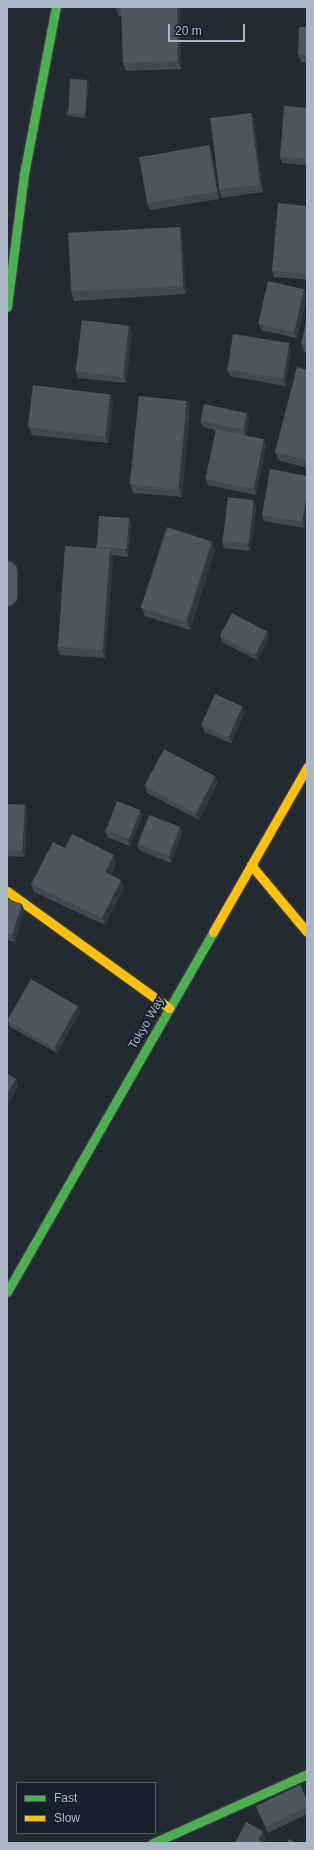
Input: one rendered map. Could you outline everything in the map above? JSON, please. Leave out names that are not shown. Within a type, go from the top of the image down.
[{"type":"street","points":[[7,307],[24,174],[56,7]]},
{"type":"street","name":"Tokyo Way","points":[[7,1292],[307,767]]},
{"type":"street","points":[[251,865],[307,932]]},
{"type":"street","points":[[7,891],[169,1008]]},
{"type":"street","points":[[153,1843],[307,1774]]},
{"type":"building","points":[[116,7],[177,7],[178,61],[123,63],[121,8]]},
{"type":"building","points":[[299,27],[307,27],[307,55],[298,54]]},
{"type":"building","points":[[70,79],[87,80],[85,114],[68,113]]},
{"type":"building","points":[[284,106],[307,108],[307,159],[280,157]]},
{"type":"building","points":[[251,113],[260,184],[219,189],[210,118]]},
{"type":"building","points":[[209,145],[217,191],[147,204],[139,157]]},
{"type":"building","points":[[278,203],[307,206],[307,274],[272,271]]},
{"type":"building","points":[[180,227],[183,286],[71,292],[68,233]]},
{"type":"building","points":[[268,281],[304,289],[294,332],[258,324]]},
{"type":"building","points":[[307,319],[307,346],[301,344]]},
{"type":"building","points":[[82,320],[129,326],[122,377],[76,372]]},
{"type":"building","points":[[233,334],[289,343],[284,378],[227,370]]},
{"type":"building","points":[[297,367],[307,370],[307,460],[275,452]]},
{"type":"building","points":[[33,385],[110,395],[105,436],[28,427]]},
{"type":"building","points":[[139,396],[187,401],[177,490],[130,485]]},
{"type":"building","points":[[204,404],[247,413],[244,430],[200,421]]},
{"type":"building","points":[[216,429],[264,439],[253,489],[205,479]]},
{"type":"building","points":[[270,469],[307,476],[307,491],[302,522],[262,515]]},
{"type":"building","points":[[228,497],[254,500],[248,544],[223,541]]},
{"type":"building","points":[[99,516],[129,518],[127,549],[97,547]]},
{"type":"building","points":[[167,527],[212,542],[185,622],[141,608]]},
{"type":"building","points":[[65,546],[110,549],[103,650],[58,647]]},
{"type":"building","points":[[232,613],[267,632],[255,655],[220,636]]},
{"type":"building","points":[[215,694],[242,706],[229,737],[201,725]]},
{"type":"building","points":[[164,749],[215,776],[195,813],[144,786]]},
{"type":"building","points":[[117,801],[140,810],[129,839],[106,830]]},
{"type":"building","points":[[7,804],[25,805],[22,851],[7,850]]},
{"type":"building","points":[[149,815],[180,827],[169,856],[138,844]]},
{"type":"building","points":[[72,834],[114,855],[105,872],[121,880],[102,918],[31,884],[53,842],[65,848]]},
{"type":"building","points":[[7,899],[22,904],[12,935],[7,934]]},
{"type":"building","points":[[31,979],[78,1006],[54,1048],[7,1021]]},
{"type":"building","points":[[7,1074],[16,1079],[7,1094]]},
{"type":"building","points":[[300,1785],[307,1800],[307,1807],[266,1827],[256,1806]]},
{"type":"building","points":[[246,1822],[263,1831],[259,1840],[264,1843],[235,1843]]},
{"type":"building","points":[[289,1839],[296,1843],[287,1843]]},
{"type":"traffic: fast","points":[[7,307],[24,174],[56,7]]},
{"type":"traffic: fast","points":[[7,1292],[213,932]]},
{"type":"traffic: fast","points":[[153,1843],[307,1774]]},
{"type":"traffic: slow","points":[[213,932],[307,767]]},
{"type":"traffic: slow","points":[[251,865],[307,932]]},
{"type":"traffic: slow","points":[[7,891],[169,1008]]}]
